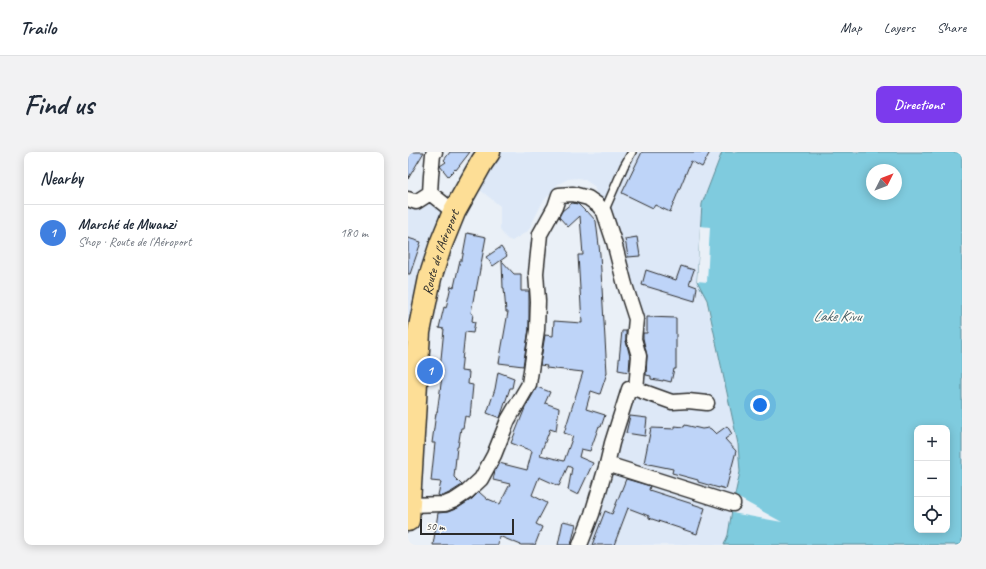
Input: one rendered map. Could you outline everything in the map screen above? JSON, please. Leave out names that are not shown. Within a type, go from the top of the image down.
[{"type":"highway","name":"Route de l'Aéroport","points":[[408,512],[416,338],[430,278],[441,244],[454,212],[489,152]]},
{"type":"street","points":[[430,193],[433,154],[435,152]]},
{"type":"street","points":[[408,200],[416,202],[430,193]]},
{"type":"street","points":[[430,193],[454,212]]},
{"type":"street","points":[[408,512],[445,504],[455,500],[467,492],[481,479],[494,455],[508,420],[529,384],[537,330],[538,301],[536,273],[540,234],[555,207],[559,195],[573,194],[588,198],[598,205],[604,212],[636,319],[634,339],[638,356],[636,389]]},
{"type":"street","points":[[580,545],[592,514],[629,389],[636,389],[672,402],[688,401],[707,403]]},
{"type":"street","points":[[607,464],[733,504]]},
{"type":"lane","points":[[604,212],[624,166],[632,152]]},
{"type":"shaded area","points":[[481,152],[722,152],[702,204],[705,297],[738,444],[740,472],[728,535],[724,545],[573,545],[629,408],[637,395],[639,340],[594,186],[579,178],[568,179],[558,184],[542,203],[528,231],[512,241],[507,239],[500,230],[500,206],[463,176]]},
{"type":"shaded area","points":[[430,193],[445,205],[431,237],[413,299],[409,387],[408,487],[408,199]]},
{"type":"water","name":"Lake Kivu","points":[[722,152],[962,152],[962,545],[724,545],[728,535],[740,472],[738,444],[707,300],[697,281],[702,204]]},
{"type":"pier","points":[[700,226],[710,227],[707,282],[697,281]]},
{"type":"pier","points":[[735,496],[782,522],[732,513]]},
{"type":"building","points":[[408,152],[424,152],[408,179]]},
{"type":"building","points":[[450,152],[470,152],[456,170],[455,169],[448,176],[440,166],[446,162],[444,160]]},
{"type":"building","points":[[642,152],[710,152],[702,167],[691,161],[670,212],[655,205],[653,208],[622,193]]},
{"type":"building","points":[[572,203],[578,204],[596,221],[600,254],[607,373],[600,394],[591,391],[586,409],[605,415],[601,427],[599,426],[590,451],[581,449],[579,457],[593,463],[578,495],[568,490],[572,468],[568,466],[559,486],[539,477],[532,495],[547,503],[536,524],[542,527],[535,545],[521,545],[499,536],[498,545],[433,545],[438,513],[448,512],[458,508],[472,499],[479,492],[488,500],[500,504],[510,484],[493,480],[495,470],[499,463],[527,470],[532,451],[511,443],[525,408],[537,387],[550,392],[545,403],[559,408],[556,431],[550,429],[540,455],[564,461],[573,436],[564,433],[583,372],[546,368],[547,366],[540,365],[545,335],[553,336],[554,321],[582,323],[578,255],[583,255],[580,216],[568,227],[559,217],[562,211]]},
{"type":"building","points":[[467,233],[486,237],[471,313],[473,314],[472,321],[475,322],[473,333],[465,332],[461,371],[469,372],[468,384],[473,385],[470,417],[465,416],[457,447],[454,477],[462,485],[443,496],[440,496],[438,495],[441,482],[431,481],[435,443],[432,443],[443,369],[440,369],[444,329],[439,328],[444,307],[446,308],[451,286],[454,287],[460,260],[462,260]]},
{"type":"building","points":[[637,237],[640,256],[628,257],[625,239]]},
{"type":"building","points":[[408,238],[421,242],[410,274],[408,274]]},
{"type":"building","points":[[501,247],[507,256],[493,266],[486,257]]},
{"type":"building","points":[[502,261],[514,274],[521,274],[521,291],[529,291],[529,329],[523,366],[499,363],[508,312],[506,312],[503,288]]},
{"type":"building","points":[[681,266],[694,270],[689,284],[697,287],[695,301],[642,285],[646,270],[676,280]]},
{"type":"building","points":[[647,317],[676,318],[676,369],[674,369],[671,382],[651,379],[651,376],[646,375],[647,356],[643,333],[647,333]]},
{"type":"building","points":[[622,331],[626,331],[626,341],[630,357],[629,372],[618,370]]},
{"type":"building","points":[[498,372],[514,378],[512,388],[510,388],[500,418],[487,413],[495,389]]},
{"type":"building","points":[[630,416],[647,418],[645,436],[626,433]]},
{"type":"building","points":[[685,425],[702,429],[709,428],[716,434],[727,426],[732,434],[725,439],[736,451],[726,489],[698,482],[698,480],[672,473],[673,469],[644,463],[651,428],[675,429],[675,426],[684,427]]},
{"type":"building","points":[[626,479],[650,486],[649,490],[705,508],[697,534],[649,518],[649,516],[628,508],[614,545],[592,545],[605,511],[612,514]]},
{"type":"building","points":[[563,521],[576,524],[571,545],[558,545]]},
{"type":"place","name":"Marché de Mwanzi","points":[[430,371]]}]
